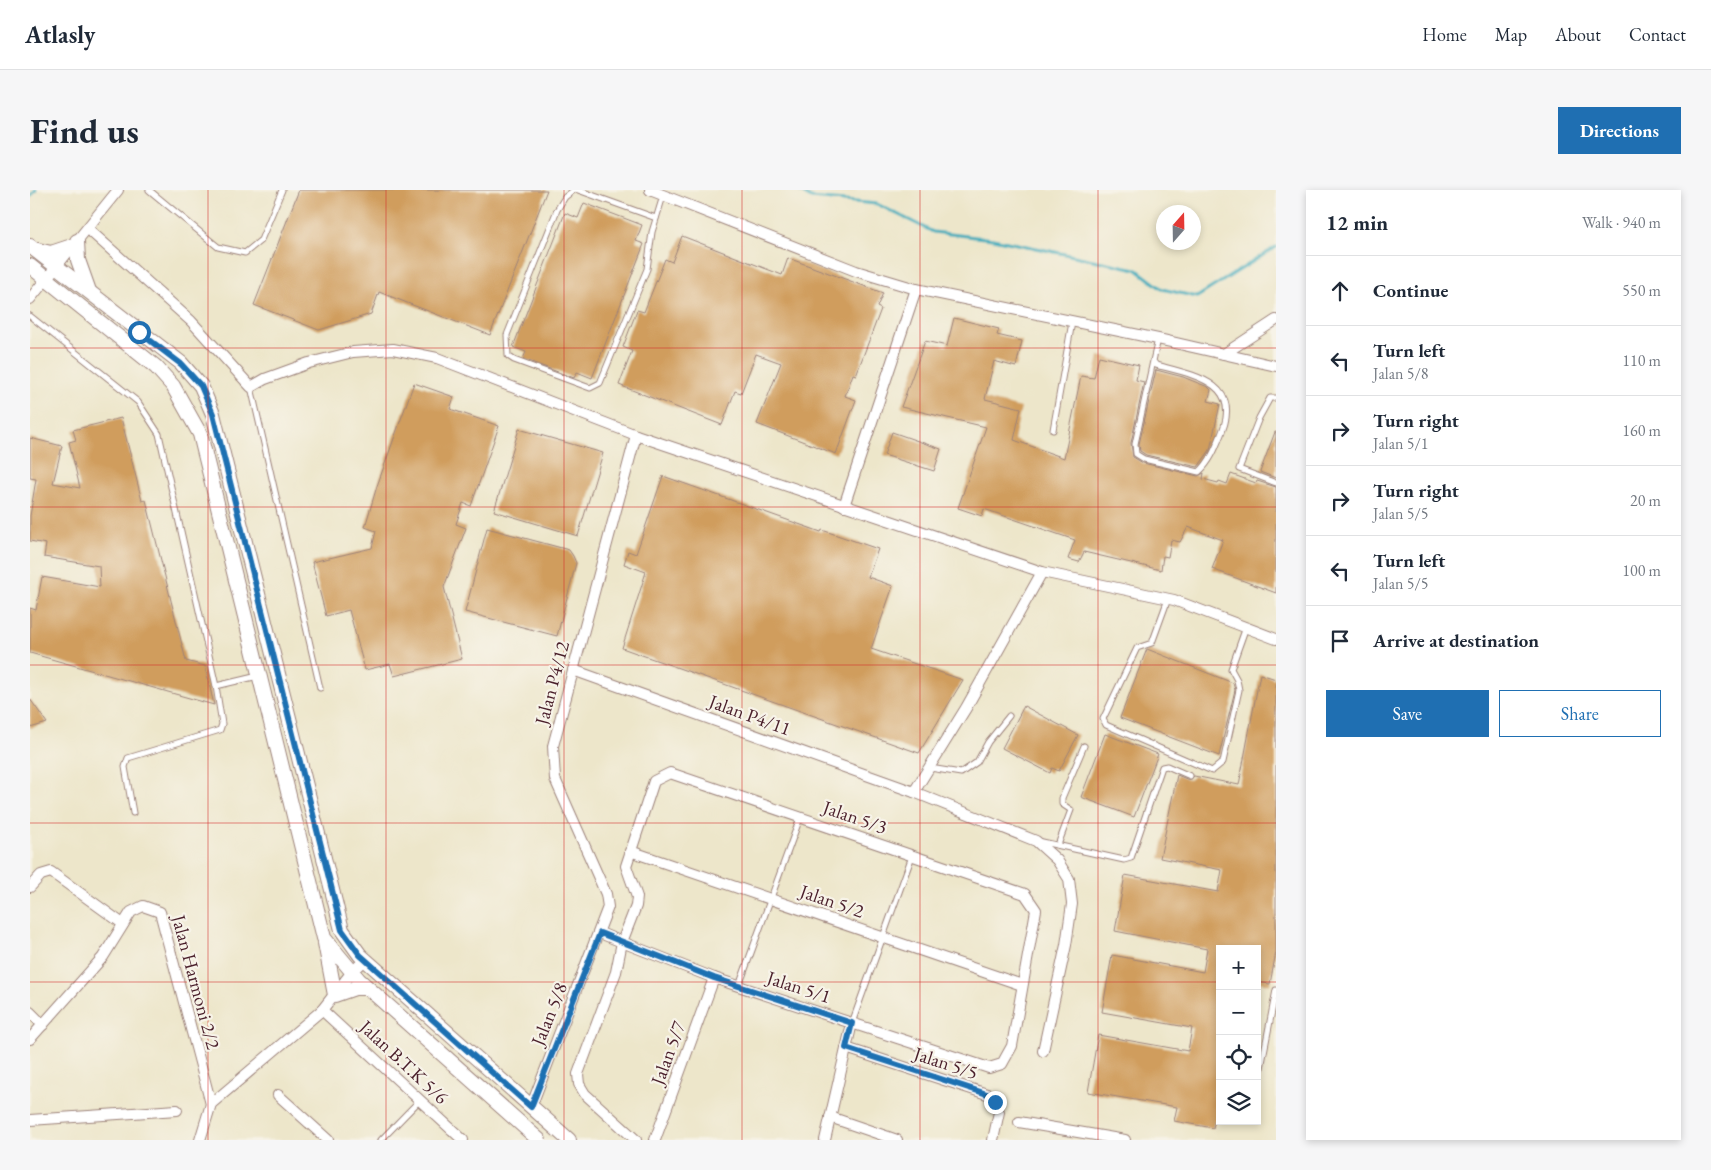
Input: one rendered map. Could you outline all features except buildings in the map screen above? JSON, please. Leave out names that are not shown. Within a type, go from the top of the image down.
[{"type":"street","points":[[30,299],[45,278],[88,229],[118,190]]},
{"type":"street","points":[[650,190],[856,271],[916,289],[1158,339],[1276,366]]},
{"type":"street","points":[[88,229],[191,321],[251,386],[309,363],[353,352],[393,349],[437,358],[636,435],[844,506],[1042,572],[1168,598],[1276,638]]},
{"type":"street","points":[[32,248],[52,253],[74,244]]},
{"type":"street","points":[[74,244],[89,292]]},
{"type":"street","points":[[32,248],[181,364],[201,386],[213,414],[342,930],[365,960],[569,1140]]},
{"type":"street","points":[[30,266],[156,367],[173,386],[200,434],[324,938],[335,995]]},
{"type":"street","points":[[844,506],[916,289]]},
{"type":"street","points":[[1224,354],[1276,320]]},
{"type":"street","name":"Jalan P4/12","points":[[600,933],[608,907],[606,894],[555,779],[553,746],[636,435]]},
{"type":"street","points":[[914,792],[930,768],[1042,572]]},
{"type":"street","name":"Jalan P4/11","points":[[574,670],[914,792],[1036,841]]},
{"type":"street","name":"Jalan 5/3","points":[[636,1140],[585,1094],[579,1084],[578,1074],[616,972],[622,942],[636,906],[637,897],[626,866],[630,850],[654,781],[670,773],[1025,894],[1036,910],[1012,1046],[1002,1064],[989,1068]]},
{"type":"street","points":[[1036,841],[1057,860],[1069,879],[1072,904],[1066,945],[1043,1052]]},
{"type":"street","name":"Jalan 5/2","points":[[630,850],[1022,985]]},
{"type":"street","points":[[30,887],[42,875],[51,872],[123,924]]},
{"type":"street","name":"Jalan Harmoni 2/2","points":[[30,1039],[103,957],[132,912],[143,906],[160,912],[211,1104]]},
{"type":"street","name":"Jalan 5/1","points":[[600,933],[714,978],[989,1068]]},
{"type":"street","name":"Jalan 5/8","points":[[531,1107],[600,933]]},
{"type":"street","points":[[324,938],[352,973],[539,1140]]},
{"type":"street","points":[[200,1140],[211,1104],[322,1010],[365,960]]},
{"type":"street","name":"Jalan 5/7","points":[[655,1140],[714,978]]},
{"type":"street","points":[[335,995],[355,988],[368,988]]},
{"type":"street","name":"Jalan B.T.K 5/6","points":[[322,1010],[463,1140]]},
{"type":"street","points":[[30,1012],[43,1025]]},
{"type":"street","points":[[825,1140],[852,1023]]},
{"type":"street","name":"Jalan 5/5","points":[[846,1048],[990,1095],[999,1112],[993,1140]]},
{"type":"street","points":[[278,1095],[328,1140]]},
{"type":"street","points":[[30,1120],[178,1110]]},
{"type":"street","points":[[830,1117],[893,1139]]},
{"type":"street","points":[[1019,1122],[1125,1140]]},
{"type":"lane","points":[[149,190],[218,246],[244,252],[260,240],[282,190]]},
{"type":"lane","points":[[574,190],[566,197],[557,210],[507,335],[508,356],[514,360],[590,388],[600,383],[647,270],[656,218],[663,195]]},
{"type":"lane","points":[[578,190],[656,218]]},
{"type":"lane","points":[[30,316],[138,402],[159,434],[216,686],[222,724],[220,730],[131,756],[126,761],[125,767],[133,813]]},
{"type":"lane","points":[[1053,430],[1072,321]]},
{"type":"lane","points":[[1153,361],[1156,365],[1197,375],[1216,388],[1227,400],[1228,419],[1208,463],[1199,472],[1144,459],[1136,454],[1135,444],[1153,361],[1158,339]]},
{"type":"lane","points":[[251,386],[320,688]]},
{"type":"lane","points":[[1276,398],[1270,398],[1258,418],[1239,469],[1276,483]]},
{"type":"lane","points":[[1168,598],[1152,643],[1137,648],[1103,719],[1106,725],[1212,771],[1223,762],[1239,690],[1237,680],[1231,669],[1246,627]]},
{"type":"lane","points":[[216,686],[258,676]]},
{"type":"lane","points":[[930,768],[961,773],[977,762],[988,742],[1009,716]]},
{"type":"lane","points":[[1058,845],[1071,810],[1062,804],[1062,798],[1084,746]]},
{"type":"lane","points":[[1036,841],[1124,860],[1131,858],[1162,767],[1167,766],[1190,776]]},
{"type":"lane","points":[[739,986],[800,817]]},
{"type":"lane","points":[[852,1023],[884,938],[912,855]]},
{"type":"lane","points":[[1259,1080],[1276,990]]},
{"type":"lane","points":[[381,1140],[420,1100]]},
{"type":"waterway","points":[[30,197],[36,190]]},
{"type":"waterway","points":[[798,190],[811,198],[877,204],[933,232],[993,239],[1136,269],[1162,289],[1197,297],[1276,247]]},
{"type":"route","points":[[139,332],[181,364],[201,386],[213,414],[342,930],[360,955],[531,1107],[600,933],[714,978],[852,1023],[846,1048],[990,1095],[995,1102]]}]
